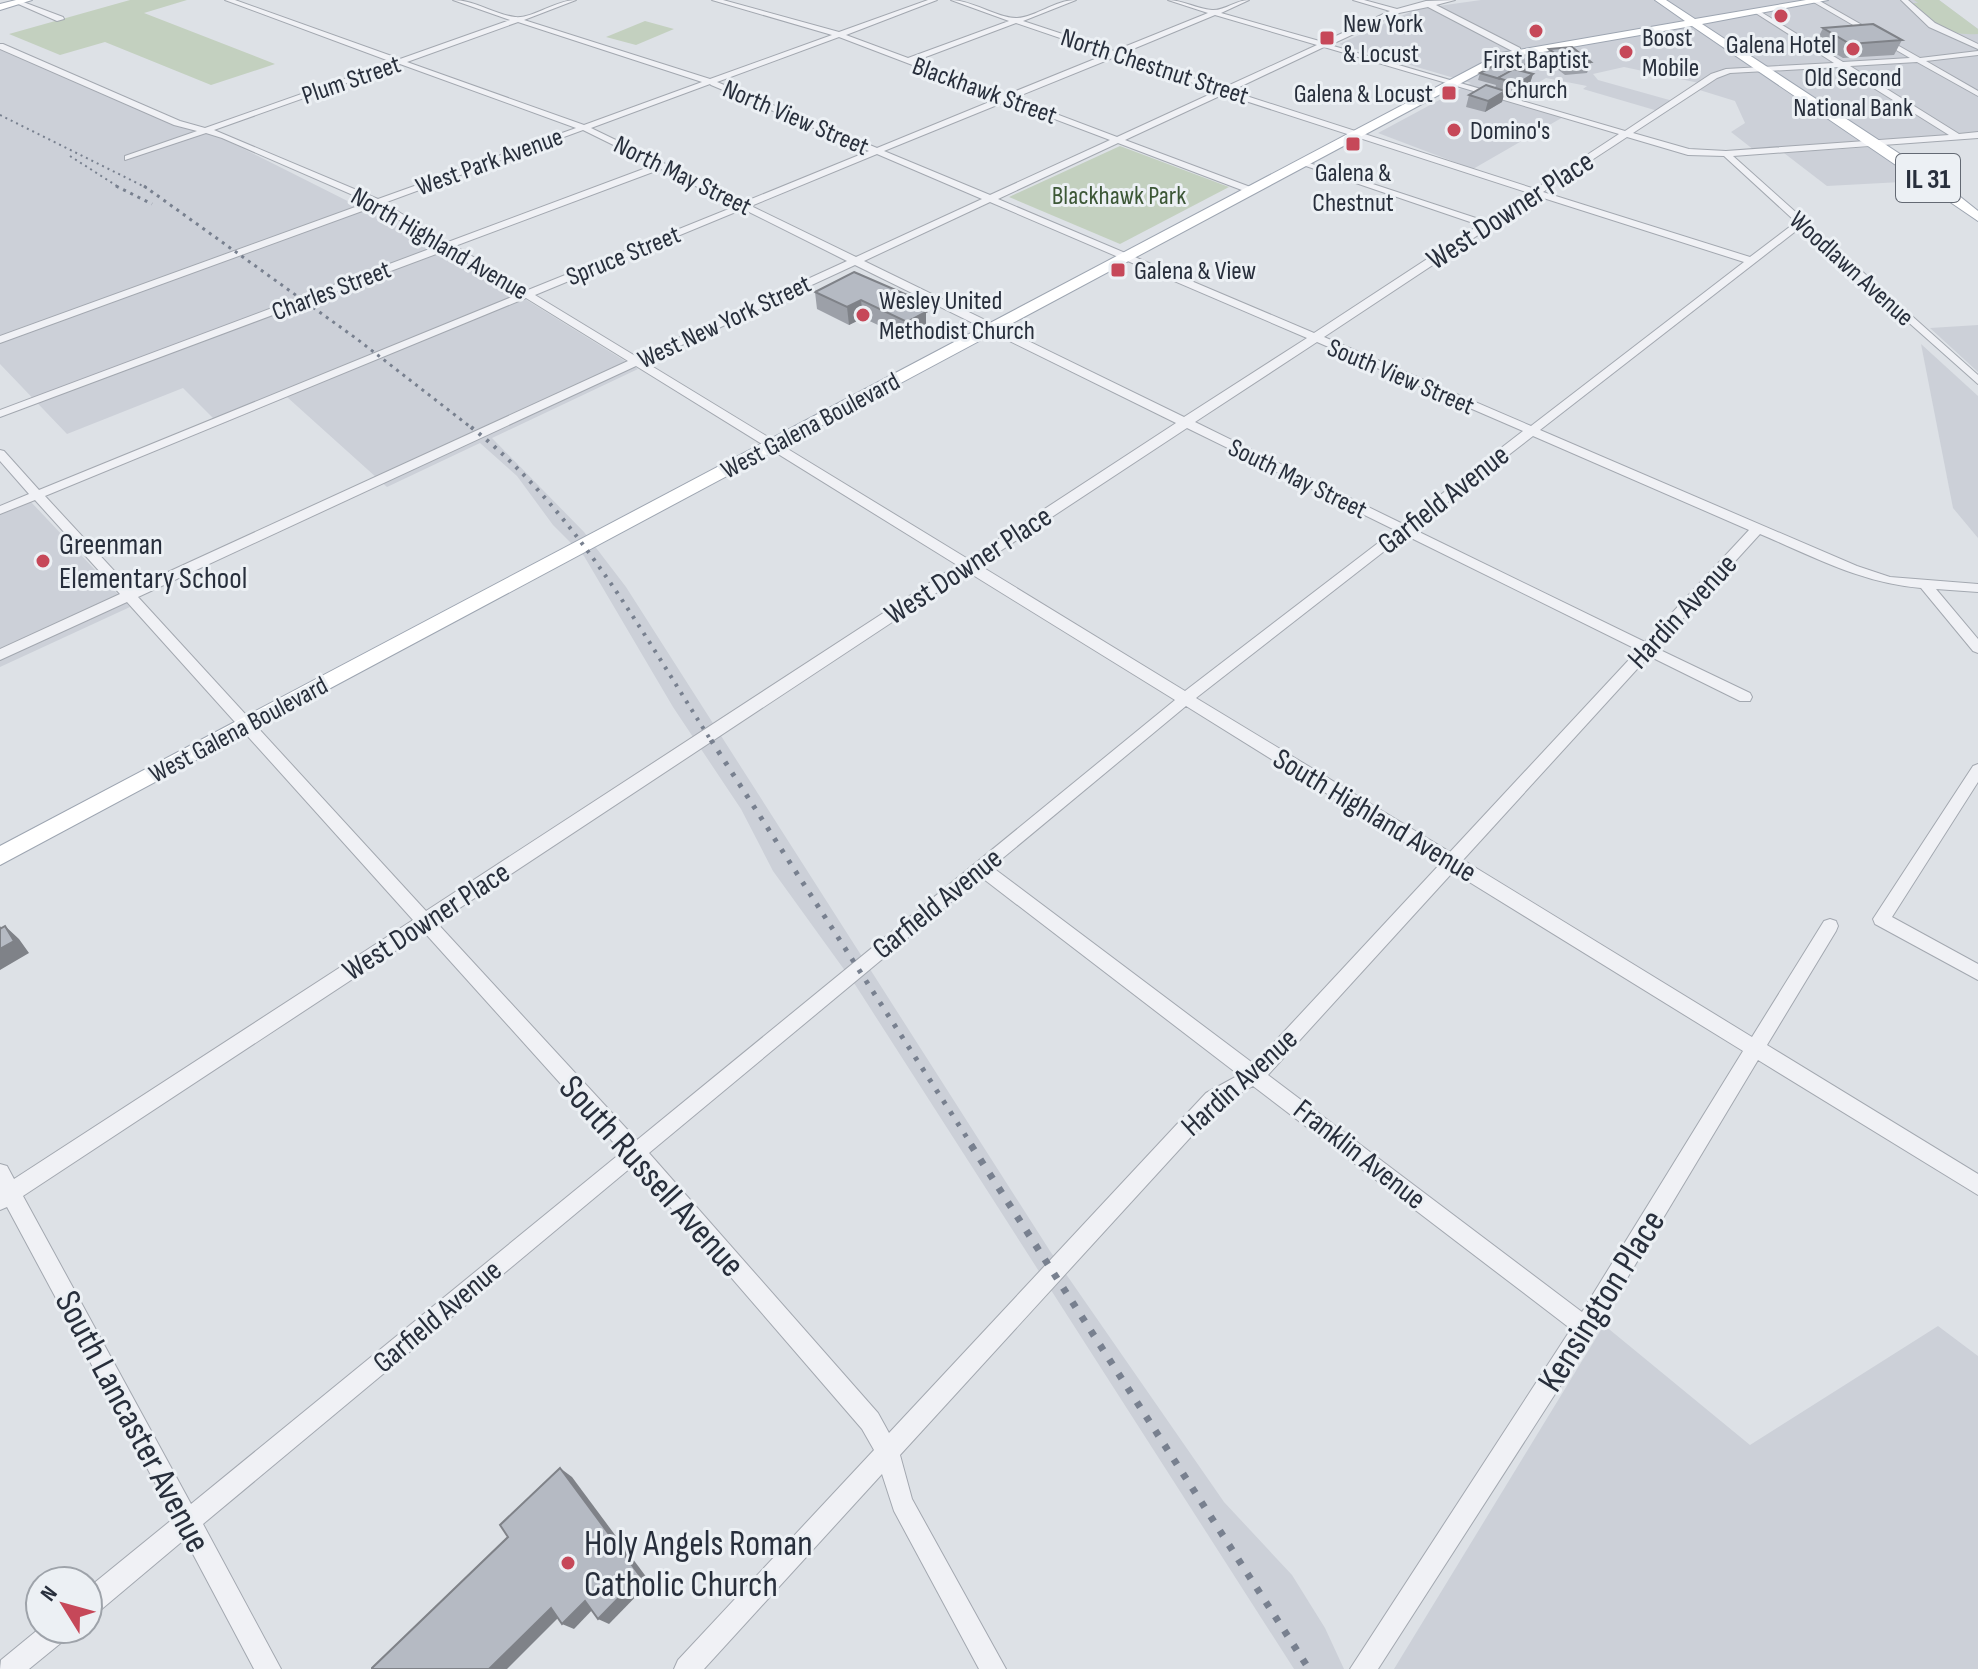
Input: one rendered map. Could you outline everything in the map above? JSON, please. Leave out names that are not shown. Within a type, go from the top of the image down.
[{"type":"main road","name":"IL 31","points":[[1660,0],[1934,182],[1978,217]]},
{"type":"main road","name":"West Galena Boulevard","points":[[0,856],[1517,50],[1817,0]]},
{"type":"main road","points":[[0,7],[22,1]]},
{"type":"street","name":"North May Street","points":[[228,0],[585,128],[993,326]]},
{"type":"street","name":"North View Street","points":[[456,0],[714,83],[1127,256]]},
{"type":"street","name":"Plum Street","points":[[128,158],[573,0]]},
{"type":"street","name":"Blackhawk Street","points":[[715,0],[840,35],[1250,190]]},
{"type":"street","points":[[906,0],[922,4]]},
{"type":"street","name":"West Park Avenue","points":[[0,340],[376,202],[714,83],[934,0]]},
{"type":"street","name":"North Chestnut Street","points":[[954,0],[1354,134],[1751,261]]},
{"type":"street","points":[[907,61],[1073,0]]},
{"type":"street","points":[[1171,0],[1688,152],[1726,154],[1978,135]]},
{"type":"street","name":"Spruce Street","points":[[0,510],[1246,0]]},
{"type":"street","points":[[1356,0],[1397,11]]},
{"type":"street","name":"West New York Street","points":[[0,655],[1397,11],[1423,2],[1452,0]]},
{"type":"street","points":[[1817,0],[1978,94]]},
{"type":"street","points":[[1904,0],[1932,25],[1978,50]]},
{"type":"street","points":[[22,1],[60,19]]},
{"type":"street","points":[[1423,2],[1517,50]]},
{"type":"street","points":[[1756,11],[1958,137]]},
{"type":"street","name":"North Highland Avenue","points":[[0,46],[177,123],[204,130],[376,202],[771,446]]},
{"type":"street","name":"West Downer Place","points":[[5,1197],[1721,73],[1919,60],[1978,50]]},
{"type":"street","name":"Woodlawn Avenue","points":[[1726,154],[1978,381]]},
{"type":"street","points":[[1303,162],[1487,225]]},
{"type":"street","name":"Charles Street","points":[[0,414],[663,165]]},
{"type":"street","name":"Garfield Avenue","points":[[104,1591],[1185,699],[1802,222]]},
{"type":"street","name":"South View Street","points":[[1127,256],[1852,569],[1889,581],[1927,587],[1978,588]]},
{"type":"street","name":"South May Street","points":[[993,326],[1745,697]]},
{"type":"street","name":"South Highland Avenue","points":[[771,446],[1978,1185]]},
{"type":"street","name":"South Russell Avenue","points":[[0,454],[635,1152],[870,1421],[888,1453],[902,1503],[993,1669]]},
{"type":"street","name":"Hardin Avenue","points":[[687,1669],[1213,1099],[1257,1074],[1757,529]]},
{"type":"street","points":[[1927,587],[1978,648]]},
{"type":"street","points":[[1978,770],[1881,919],[1978,973]]},
{"type":"street","name":"Franklin Avenue","points":[[981,868],[1257,1074],[1585,1327]]},
{"type":"street","name":"Kensington Place","points":[[1363,1669],[1585,1327],[1830,926]]},
{"type":"street","name":"South Lancaster Avenue","points":[[0,1173],[5,1197],[268,1669]]},
{"type":"street","points":[[10,1669],[39,1645]]},
{"type":"shaded area","points":[[1481,0],[1939,0],[1978,29],[1978,135],[1754,150],[1731,132],[1745,123],[1735,101],[1693,88],[1699,83],[1624,67],[1593,74],[1598,80],[1673,101],[1658,111],[1583,89],[1587,86],[1546,78],[1511,99],[1565,116],[1473,169],[1378,133],[1471,83],[1339,44],[1417,9]]},
{"type":"shaded area","points":[[0,48],[218,136],[449,252],[638,369],[492,438],[584,532],[626,587],[1050,1251],[1224,1502],[1292,1575],[1325,1628],[1344,1669],[1294,1669],[856,986],[773,871],[741,809],[673,707],[584,556],[553,525],[517,476],[480,443],[387,487],[287,397],[220,425],[183,388],[67,434],[0,364]]},
{"type":"shaded area","points":[[1872,147],[1920,181],[1827,186],[1784,153]]},
{"type":"shaded area","points":[[1978,325],[1978,372],[1930,328]]},
{"type":"shaded area","points":[[1921,344],[1978,396],[1978,538],[1953,508]]},
{"type":"shaded area","name":"Greenman Elementary School","points":[[31,502],[130,607],[0,667],[0,515]]},
{"type":"shaded area","points":[[1604,1325],[1750,1445],[1938,1326],[1978,1356],[1978,1669],[1394,1669]]},
{"type":"green space","points":[[130,0],[187,0],[144,13],[275,64],[211,85],[105,42],[60,55],[9,34]]},
{"type":"green space","points":[[1914,0],[1939,0],[1978,29],[1978,34],[1949,31],[1913,3],[1918,3]]},
{"type":"green space","points":[[645,21],[674,29],[636,45],[606,37]]},
{"type":"green space","name":"Blackhawk Park","points":[[1120,146],[1229,187],[1120,244],[1009,197]]},
{"type":"building","points":[[1873,24],[1902,40],[1850,44],[1823,28]]},
{"type":"building","points":[[1572,47],[1591,62],[1569,64],[1549,49]]},
{"type":"building","points":[[1546,54],[1500,79],[1480,73],[1512,56]]},
{"type":"building","points":[[1514,69],[1533,74],[1517,84],[1498,78]]},
{"type":"building","points":[[1486,85],[1505,91],[1488,101],[1469,95]]},
{"type":"building","points":[[854,272],[905,294],[896,298],[926,312],[907,322],[861,300],[847,307],[815,292]]},
{"type":"building","points":[[5,926],[14,941],[0,949],[0,929]]},
{"type":"building","name":"Holy Angels Roman Catholic Church","points":[[560,1468],[640,1576],[598,1619],[585,1601],[562,1624],[551,1608],[489,1669],[372,1669],[508,1537],[500,1525]]},
{"type":"railway","points":[[0,115],[146,188]]},
{"type":"railway","points":[[70,156],[120,188]]},
{"type":"railway","points":[[116,186],[120,188]]},
{"type":"railway","points":[[120,188],[152,204]]},
{"type":"railway","points":[[146,188],[357,339],[473,429]]},
{"type":"railway","points":[[471,427],[509,460],[575,534],[632,615],[712,742]]},
{"type":"railway","points":[[711,740],[973,1147]]},
{"type":"railway","points":[[971,1145],[1309,1669]]},
{"type":"place","name":"Galena Hotel","points":[[1781,16]]},
{"type":"place","name":"First Baptist Church","points":[[1536,31]]},
{"type":"place","name":"New York & Locust","points":[[1327,38]]},
{"type":"place","name":"Old Second National Bank","points":[[1853,49]]},
{"type":"place","name":"Boost Mobile","points":[[1626,52]]},
{"type":"place","name":"Galena & Locust","points":[[1449,93]]},
{"type":"place","name":"Domino's","points":[[1454,130]]},
{"type":"place","name":"Galena & Chestnut","points":[[1353,144]]},
{"type":"place","name":"Galena & View","points":[[1118,270]]},
{"type":"place","name":"Wesley United Methodist Church","points":[[863,315]]},
{"type":"place","name":"Greenman Elementary School","points":[[43,561]]},
{"type":"place","name":"Holy Angels Roman Catholic Church","points":[[568,1563]]}]
